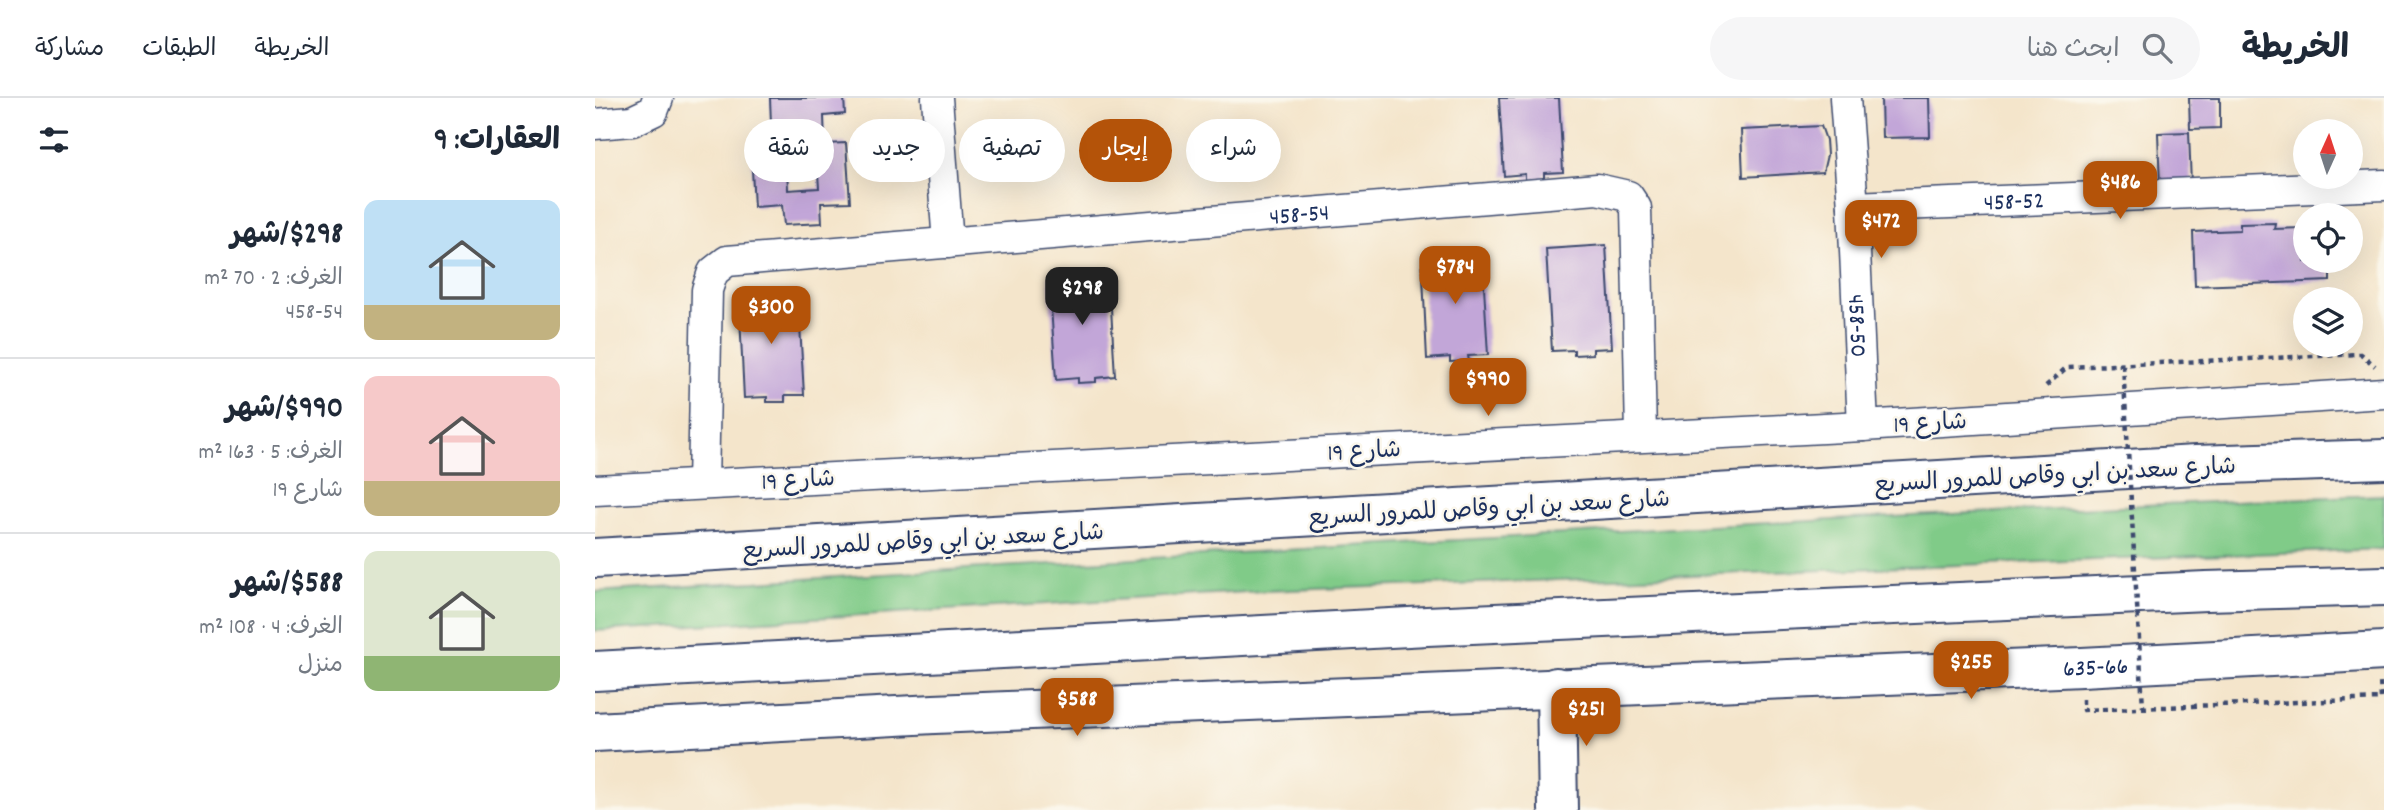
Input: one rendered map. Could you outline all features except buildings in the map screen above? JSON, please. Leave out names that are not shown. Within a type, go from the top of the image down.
[{"type":"main road","name":"شارع سعد بن ابي وقاص للمرور السريع","points":[[595,558],[2182,466],[2384,459]]},
{"type":"main road","points":[[595,671],[1426,626],[2207,591],[2384,586]]},
{"type":"main road","name":"635-66","points":[[595,732],[934,713],[1373,697],[2381,652]]},
{"type":"main road","points":[[1556,687],[1558,810]]},
{"type":"street","points":[[595,124],[632,121],[653,111],[659,98]]},
{"type":"street","points":[[937,98],[948,243]]},
{"type":"street","name":"458-50","points":[[1845,98],[1863,426]]},
{"type":"street","name":"458-52","points":[[1853,207],[2384,185]]},
{"type":"street","name":"458-54","points":[[703,484],[707,290],[713,272],[727,261],[1597,189],[1628,196],[1636,208],[1641,435]]},
{"type":"street","name":"شارع 19","points":[[595,490],[1641,435],[1863,426],[2384,393]]},
{"type":"path","points":[[2067,368],[2296,357]]},
{"type":"path","points":[[2123,365],[2143,707]]},
{"type":"path","points":[[2083,710],[2381,699],[2381,652]]},
{"type":"green space","points":[[2384,495],[2384,549],[1263,591],[595,631],[595,592],[1713,526]]}]
